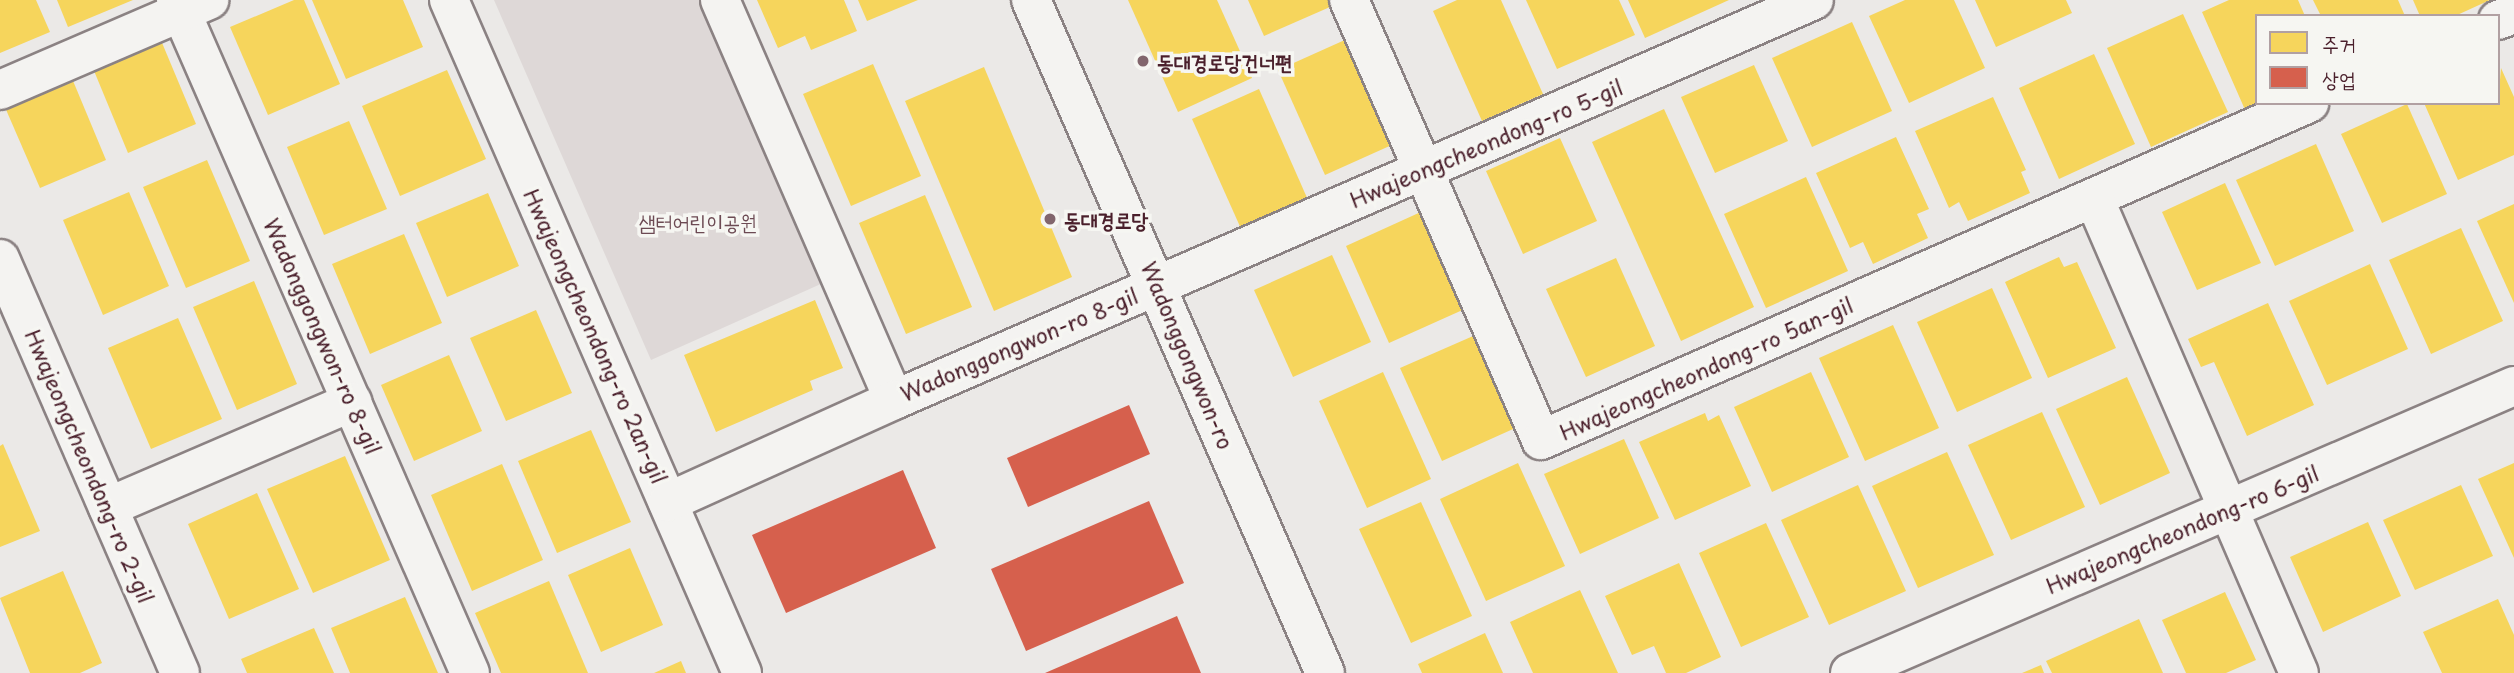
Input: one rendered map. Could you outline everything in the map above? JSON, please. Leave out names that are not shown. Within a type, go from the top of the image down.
[{"type":"street","name":"Hwajeongcheondong-ro 2an-gil","points":[[449,0],[742,673]]},
{"type":"street","name":"Wadonggongwon-ro 8-gil","points":[[720,0],[894,400],[1158,285]]},
{"type":"street","name":"Wadonggongwon-ro","points":[[1031,0],[1158,285],[1325,673]]},
{"type":"street","name":"Hwajeongcheondong-ro 5an-gil","points":[[1349,0],[1541,440],[2304,105]]},
{"type":"street","name":"Hwajeongcheondong-ro 5-gil","points":[[1158,285],[1814,0]]},
{"type":"street","points":[[0,90],[188,4]]},
{"type":"street","name":"Wadonggongwon-ro 8-gil","points":[[188,4],[352,402],[470,673]]},
{"type":"street","points":[[2094,198],[2299,673]]},
{"type":"street","name":"Hwajeongcheondong-ro 2-gil","points":[[0,258],[180,673]]},
{"type":"street","name":"Hwajeongcheondong-ro 6-gil","points":[[1850,673],[2514,386]]},
{"type":"street","points":[[668,502],[894,400]]},
{"type":"street","points":[[108,507],[352,402]]},
{"type":"green space","name":"샘터어린이공원","points":[[494,0],[710,0],[832,279],[651,360]]},
{"type":"building: 주거","points":[[0,0],[36,0],[50,32],[0,53]]},
{"type":"building: 주거","points":[[57,0],[133,0],[68,27]]},
{"type":"building: 주거","points":[[294,0],[304,0],[340,84],[268,115],[230,27]]},
{"type":"building: 주거","points":[[312,0],[403,0],[423,47],[346,79]]},
{"type":"building: 주거","points":[[757,0],[844,0],[857,31],[811,50],[805,36],[778,48]]},
{"type":"building: 주거","points":[[858,0],[918,0],[867,21]]},
{"type":"building: 주거","points":[[1128,0],[1217,0],[1252,78],[1178,112]]},
{"type":"building: 주거","points":[[1248,0],[1346,0],[1264,36]]},
{"type":"building: 주거","points":[[1457,0],[1501,0],[1543,94],[1482,121],[1433,11]]},
{"type":"building: 주거","points":[[1526,0],[1619,0],[1635,35],[1557,69]]},
{"type":"building: 주거","points":[[1628,0],[1729,0],[1645,38]]},
{"type":"building: 주거","points":[[1905,0],[1954,0],[1985,68],[1909,103],[1869,16]]},
{"type":"building: 주거","points":[[1975,0],[2066,0],[2072,13],[1996,47]]},
{"type":"building: 주거","points":[[2229,0],[2298,0],[2304,14],[2255,14],[2255,105],[2260,105],[2246,112],[2202,12]]},
{"type":"building: 주거","points":[[2313,0],[2398,0],[2404,14],[2320,14]]},
{"type":"building: 주거","points":[[2413,0],[2490,0],[2459,14],[2419,14]]},
{"type":"building: 주거","points":[[2183,14],[2228,112],[2151,147],[2107,48]]},
{"type":"building: 주거","points":[[1852,22],[1892,111],[1812,147],[1772,58]]},
{"type":"building: 주거","points":[[160,38],[196,124],[128,153],[92,66]]},
{"type":"building: 주거","points":[[1347,39],[1394,144],[1325,175],[1278,70]]},
{"type":"building: 주거","points":[[2094,54],[2135,144],[2059,179],[2019,88]]},
{"type":"building: 주거","points":[[873,64],[921,176],[851,206],[803,94]]},
{"type":"building: 주거","points":[[1754,65],[1788,141],[1715,173],[1681,97]]},
{"type":"building: 주거","points":[[984,67],[1072,277],[994,311],[905,101]]},
{"type":"building: 주거","points":[[2501,68],[2514,97],[2514,155],[2458,180],[2425,105],[2500,105]]},
{"type":"building: 주거","points":[[447,70],[486,159],[400,196],[362,106]]},
{"type":"building: 주거","points":[[71,76],[106,160],[40,188],[4,105]]},
{"type":"building: 주거","points":[[1259,89],[1308,200],[1242,231],[1192,119]]},
{"type":"building: 주거","points":[[1993,97],[2026,170],[2021,172],[2030,193],[1968,221],[1959,202],[1949,208],[1915,131]]},
{"type":"building: 주거","points":[[2407,105],[2447,194],[2382,223],[2341,134]]},
{"type":"building: 주거","points":[[1664,109],[1754,307],[1681,341],[1592,142]]},
{"type":"building: 주거","points":[[349,121],[387,209],[324,235],[287,147]]},
{"type":"building: 주거","points":[[1896,137],[1929,209],[1917,214],[1928,238],[1873,264],[1863,242],[1850,248],[1816,173]]},
{"type":"building: 주거","points":[[1560,138],[1597,221],[1523,254],[1486,171]]},
{"type":"building: 주거","points":[[2316,144],[2354,231],[2275,266],[2236,180]]},
{"type":"building: 주거","points":[[207,160],[250,261],[186,288],[143,187]]},
{"type":"building: 주거","points":[[1806,177],[1848,271],[1766,308],[1724,214]]},
{"type":"building: 주거","points":[[2225,183],[2261,263],[2197,290],[2162,212]]},
{"type":"building: 주거","points":[[129,192],[169,286],[103,315],[63,220]]},
{"type":"building: 주거","points":[[488,193],[519,266],[447,297],[416,223]]},
{"type":"building: 주거","points":[[925,195],[972,307],[906,334],[859,223]]},
{"type":"building: 주거","points":[[2514,204],[2514,303],[2477,221]]},
{"type":"building: 주거","points":[[1423,211],[1467,308],[1389,343],[1346,246]]},
{"type":"building: 주거","points":[[2461,228],[2503,321],[2431,354],[2389,260]]},
{"type":"building: 주거","points":[[404,234],[442,323],[370,354],[332,264]]},
{"type":"building: 주거","points":[[1332,255],[1371,342],[1293,377],[1254,290]]},
{"type":"building: 주거","points":[[2059,257],[2064,267],[2077,262],[2116,348],[2048,378],[2005,282]]},
{"type":"building: 주거","points":[[1616,258],[1655,346],[1586,377],[1546,289]]},
{"type":"building: 주거","points":[[2370,264],[2408,349],[2327,385],[2289,301]]},
{"type":"building: 주거","points":[[254,281],[297,384],[237,410],[193,307]]},
{"type":"building: 주거","points":[[1992,288],[2032,378],[1957,412],[1917,322]]},
{"type":"building: 주거","points":[[815,300],[843,368],[810,381],[813,390],[716,432],[684,355]]},
{"type":"building: 주거","points":[[2268,303],[2314,405],[2247,436],[2214,362],[2201,367],[2188,339]]},
{"type":"building: 주거","points":[[536,310],[572,393],[506,421],[470,338]]},
{"type":"building: 주거","points":[[178,318],[222,419],[151,449],[108,348]]},
{"type":"building: 주거","points":[[1893,325],[1939,428],[1865,461],[1819,358]]},
{"type":"building: 주거","points":[[1480,333],[1522,425],[1442,461],[1400,368]]},
{"type":"building: 주거","points":[[449,355],[482,431],[414,461],[381,385]]},
{"type":"building: 주거","points":[[1383,372],[1431,479],[1367,508],[1319,401]]},
{"type":"building: 주거","points":[[1811,372],[1849,457],[1772,492],[1734,407]]},
{"type":"building: 주거","points":[[2127,377],[2170,473],[2100,505],[2056,409]]},
{"type":"building: 주거","points":[[2042,412],[2085,507],[2011,540],[1968,445]]},
{"type":"building: 주거","points":[[1705,413],[1708,421],[1719,415],[1751,486],[1675,520],[1639,442]]},
{"type":"building: 주거","points":[[591,430],[631,522],[557,553],[518,461]]},
{"type":"building: 주거","points":[[1624,439],[1659,518],[1580,554],[1544,474]]},
{"type":"building: 주거","points":[[3,444],[40,531],[0,547],[0,446]]},
{"type":"building: 주거","points":[[1947,452],[1994,555],[1918,588],[1872,486]]},
{"type":"building: 주거","points":[[345,456],[390,560],[313,593],[267,489]]},
{"type":"building: 주거","points":[[1518,463],[1565,566],[1486,601],[1440,499]]},
{"type":"building: 주거","points":[[2514,463],[2514,558],[2478,479]]},
{"type":"building: 주거","points":[[502,464],[543,560],[472,591],[431,495]]},
{"type":"building: 주거","points":[[1858,485],[1906,591],[1829,625],[1781,520]]},
{"type":"building: 주거","points":[[2461,485],[2493,556],[2415,590],[2383,520]]},
{"type":"building: 주거","points":[[257,493],[299,589],[229,619],[188,524]]},
{"type":"building: 주거","points":[[1421,502],[1472,616],[1411,643],[1359,529]]},
{"type":"building: 주거","points":[[2368,522],[2401,596],[2323,632],[2290,557]]},
{"type":"building: 주거","points":[[1766,523],[1809,617],[1741,647],[1699,553]]},
{"type":"building: 주거","points":[[630,548],[663,625],[601,652],[568,575]]},
{"type":"building: 주거","points":[[1679,563],[1721,657],[1686,673],[1666,673],[1654,646],[1632,655],[1605,596]]},
{"type":"building: 주거","points":[[63,571],[102,663],[80,673],[30,673],[0,598]]},
{"type":"building: 주거","points":[[549,581],[588,673],[501,673],[475,613]]},
{"type":"building: 주거","points":[[1580,590],[1618,673],[1533,673],[1510,622]]},
{"type":"building: 주거","points":[[2225,592],[2256,660],[2226,673],[2186,673],[2162,620]]},
{"type":"building: 주거","points":[[405,597],[438,673],[350,673],[331,628]]},
{"type":"building: 주거","points":[[2498,599],[2514,635],[2514,673],[2442,673],[2423,632]]},
{"type":"building: 주거","points":[[2139,619],[2163,673],[2052,673],[2046,661]]},
{"type":"building: 주거","points":[[314,628],[334,673],[247,673],[241,659]]},
{"type":"building: 주거","points":[[1485,633],[1503,673],[1422,673],[1418,664]]},
{"type":"building: 주거","points":[[681,661],[686,673],[654,673]]},
{"type":"building: 주거","points":[[2041,665],[2044,673],[2022,673]]},
{"type":"building: 상업","points":[[1129,405],[1150,454],[1028,507],[1007,458]]},
{"type":"building: 상업","points":[[903,470],[936,548],[786,613],[752,535]]},
{"type":"building: 상업","points":[[1149,501],[1184,583],[1026,651],[991,569]]},
{"type":"building: 상업","points":[[1177,616],[1201,673],[1045,673]]},
{"type":"place","name":"동대경로당건너편","points":[[1143,61]]},
{"type":"place","name":"동대경로당","points":[[1050,219]]}]
